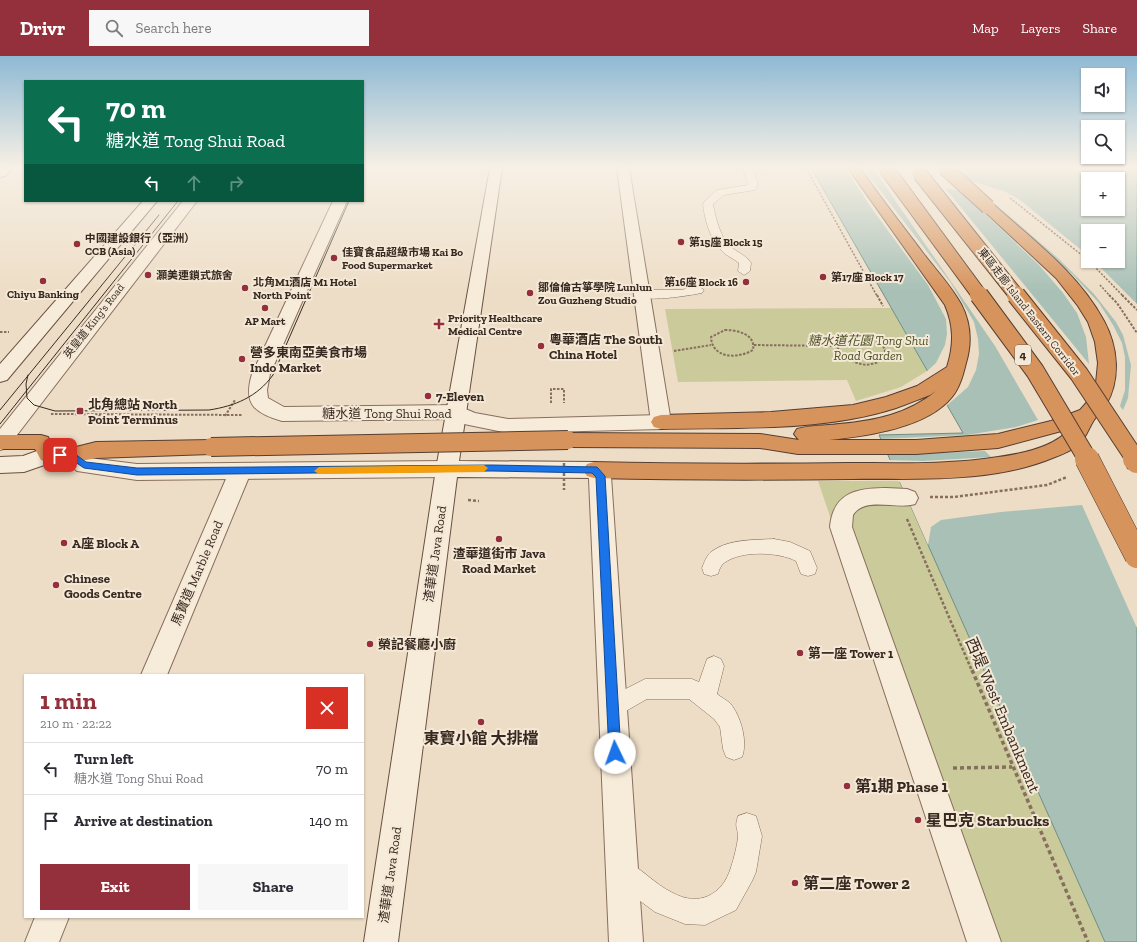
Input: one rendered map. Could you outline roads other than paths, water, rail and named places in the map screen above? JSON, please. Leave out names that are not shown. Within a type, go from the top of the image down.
[{"type":"highway","points":[[760,441],[794,434],[857,429],[907,417],[928,406],[945,393],[956,373],[957,364],[962,349],[962,331],[953,306],[937,280],[883,209]]},
{"type":"highway","name":"4","points":[[916,209],[1035,371],[1058,406],[1101,482],[1137,556]]},
{"type":"highway","name":"東區走廊 Island Eastern Corridor","points":[[948,209],[1079,374],[1137,461]]},
{"type":"highway","points":[[594,470],[670,472],[933,470],[999,465],[1018,461],[1044,454],[1073,438],[1086,415],[1096,406],[1101,395],[1108,365],[1104,341],[1089,310],[1076,292],[1052,266],[990,209]]},
{"type":"highway","points":[[661,422],[826,415],[867,409],[920,392],[932,385],[957,364]]},
{"type":"highway","points":[[71,455],[96,450],[568,440],[760,441],[784,446],[916,447],[976,443],[1023,436],[1086,415]]},
{"type":"highway","points":[[0,442],[41,442],[48,455]]},
{"type":"street","points":[[0,376],[143,209]]},
{"type":"street","name":"英皇道 King's Road","points":[[0,442],[183,209]]},
{"type":"street","name":"糖水道 Tong Shui Road","points":[[336,209],[261,374],[257,393],[266,405],[282,414],[456,412],[471,419],[508,426],[661,422]]},
{"type":"street","name":"渣華道 Java Road","points":[[381,942],[447,469],[489,209]]},
{"type":"street","points":[[629,209],[661,422]]},
{"type":"street","points":[[0,464],[24,464],[48,455],[71,455],[84,465],[137,472],[447,469],[594,470],[600,476],[626,942]]},
{"type":"street","name":"馬寶道 Marble Road","points":[[154,674],[240,472]]},
{"type":"street","points":[[902,497],[875,496],[852,502],[843,512],[840,519],[841,527],[984,942]]},
{"type":"street","points":[[42,942],[52,918]]},
{"type":"lane","points":[[709,209],[720,242],[725,249],[743,260],[745,264],[744,271]]},
{"type":"lane","points":[[641,294],[681,294],[698,290]]},
{"type":"lane","points":[[711,568],[716,558],[732,550],[774,546],[790,549],[804,556],[808,568]]},
{"type":"lane","points":[[705,698],[714,666]]},
{"type":"lane","points":[[612,708],[645,690],[692,689],[722,711],[730,724],[734,749]]},
{"type":"lane","points":[[622,872],[664,903],[685,910],[705,912],[727,901],[743,872],[750,836],[748,825]]},
{"type":"tram line","points":[[26,391],[171,209]]},
{"type":"tram line","points":[[26,391],[27,398],[34,405],[55,411],[209,410],[228,406],[253,395],[267,383],[273,375],[345,209]]},
{"type":"tram line","points":[[28,376],[159,215]]},
{"type":"tram line","points":[[0,410],[28,376]]},
{"type":"tram line","points":[[26,391],[28,376]]},
{"type":"tram line","points":[[0,424],[26,391]]},
{"type":"place","name":"第15座 Block 15","points":[[681,242]]},
{"type":"place","name":"中國建設銀行（亞洲） CCB (Asia)","points":[[77,244]]},
{"type":"place","name":"佳寶食品超級市場 Kai Bo Food Supermarket","points":[[334,258]]},
{"type":"place","name":"灝美連鎖式旅舍","points":[[148,275]]},
{"type":"place","name":"第17座 Block 17","points":[[823,277]]},
{"type":"place","name":"Chiyu Banking","points":[[43,281]]},
{"type":"place","name":"第16座 Block 16","points":[[746,282]]},
{"type":"place","name":"北角M1酒店 M1 Hotel North Point","points":[[245,288]]},
{"type":"place","name":"鄒倫倫古箏學院 Lunlun Zou Guzheng Studio","points":[[530,293]]},
{"type":"place","name":"AP Mart","points":[[265,308]]},
{"type":"place","name":"Priority Healthcare Medical Centre","points":[[439,324]]},
{"type":"place","name":"粵華酒店 The South China Hotel","points":[[541,346]]},
{"type":"place","name":"營多東南亞美食市場 Indo Market","points":[[242,359]]},
{"type":"place","name":"7-Eleven","points":[[428,396]]},
{"type":"place","name":"北角總站 North Point Terminus","points":[[80,411]]},
{"type":"place","name":"渣華道街市 Java Road Market","points":[[499,539]]},
{"type":"place","name":"A座 Block A","points":[[64,543]]},
{"type":"place","name":"Chinese Goods Centre","points":[[56,585]]},
{"type":"place","name":"榮記餐廳小廚","points":[[370,644]]},
{"type":"place","name":"第一座 Tower 1","points":[[800,653]]},
{"type":"place","name":"東寶小館 大排檔","points":[[481,722]]},
{"type":"place","name":"第1期 Phase 1","points":[[847,786]]},
{"type":"place","name":"星巴克 Starbucks","points":[[918,820]]},
{"type":"place","name":"第二座 Tower 2","points":[[795,883]]},
{"type":"park label","name":"糖水道花園 Tong Shui Road Garden","points":[[868,348]]}]
